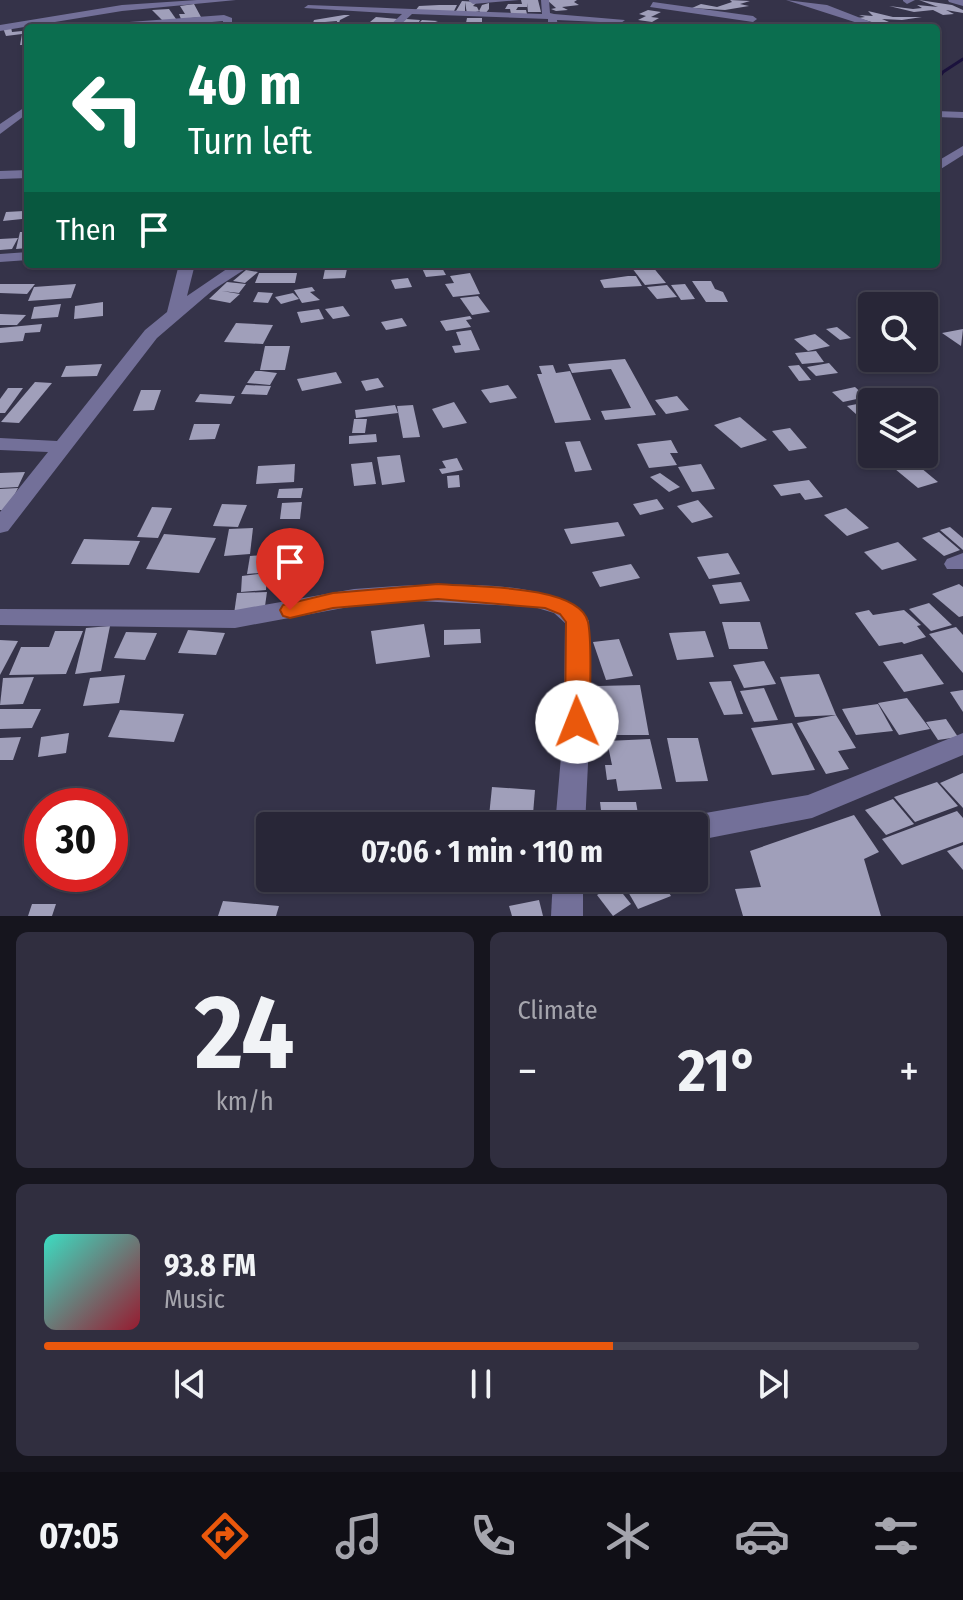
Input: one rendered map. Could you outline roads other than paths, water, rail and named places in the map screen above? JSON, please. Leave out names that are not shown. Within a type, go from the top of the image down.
[{"type":"street","points":[[64,24],[133,7],[232,0]]},
{"type":"street","points":[[473,1],[515,0]]},
{"type":"street","points":[[545,0],[546,14],[552,23]]},
{"type":"street","points":[[790,0],[824,7],[871,24]]},
{"type":"street","points":[[952,0],[963,3]]},
{"type":"street","points":[[642,10],[657,3],[753,19]]},
{"type":"street","points":[[308,8],[552,23],[626,18],[618,24]]},
{"type":"street","points":[[396,24],[410,12]]},
{"type":"street","points":[[158,24],[228,18],[227,24]]},
{"type":"street","points":[[0,28],[24,26]]},
{"type":"street","points":[[0,113],[24,109]]},
{"type":"street","points":[[0,130],[24,111]]},
{"type":"street","points":[[940,114],[963,115]]},
{"type":"street","points":[[940,165],[963,150]]},
{"type":"street","points":[[0,175],[24,174]]},
{"type":"street","points":[[0,258],[24,256]]},
{"type":"street","points":[[175,312],[186,268]]},
{"type":"street","points":[[0,526],[151,334],[207,287],[238,268]]},
{"type":"street","points":[[0,444],[64,447]]},
{"type":"street","points":[[0,617],[235,619],[269,615],[333,600],[438,591],[547,601],[568,609],[577,621],[577,722],[571,812]]},
{"type":"street","points":[[708,825],[812,806],[859,784],[963,744]]},
{"type":"street","points":[[567,916],[568,892]]},
{"type":"waterway","points":[[940,76],[963,59]]}]
